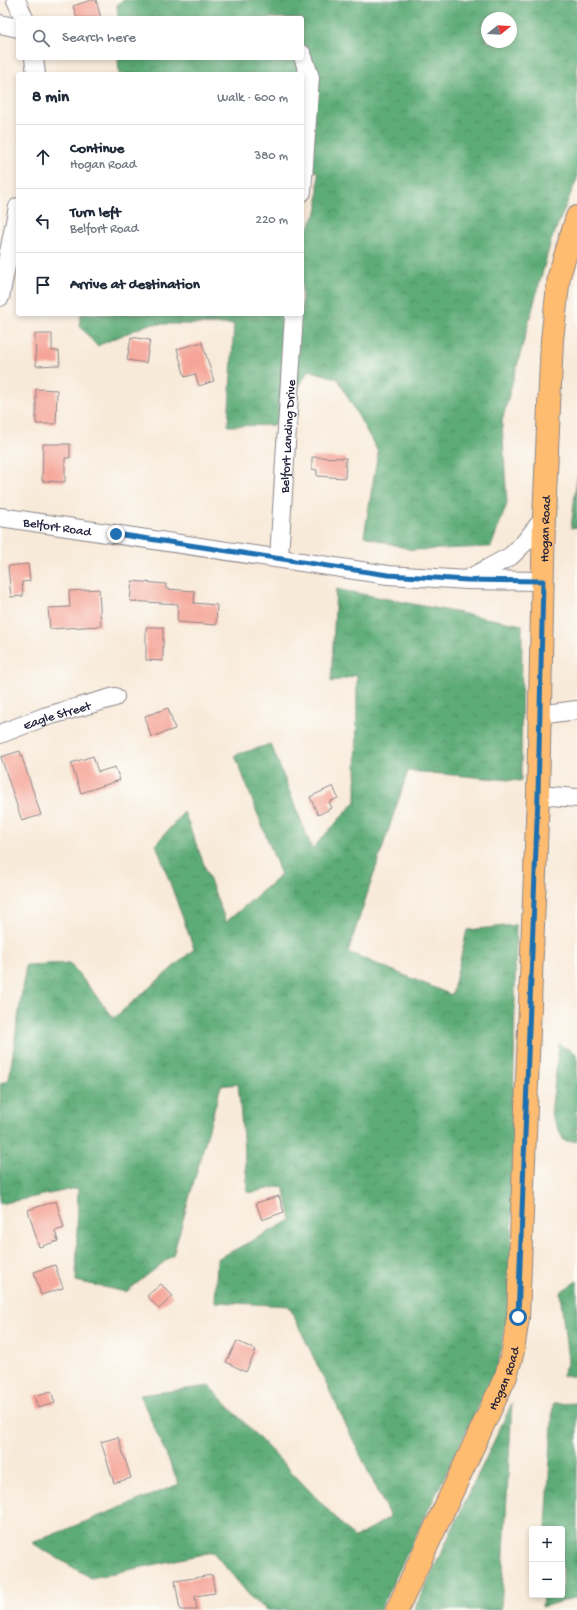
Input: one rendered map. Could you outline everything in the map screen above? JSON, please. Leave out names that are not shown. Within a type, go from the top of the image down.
[{"type":"main road","name":"Hogan Road","points":[[397,1610],[498,1395],[506,1376],[513,1351],[520,1294],[538,795],[544,518],[552,340],[559,276],[577,217]]},
{"type":"street","points":[[16,0],[23,16]]},
{"type":"street","points":[[0,24],[16,28]]},
{"type":"street","points":[[34,60],[36,72]]},
{"type":"street","points":[[304,60],[310,76],[304,163]]},
{"type":"street","points":[[0,297],[2,272],[16,215]]},
{"type":"street","name":"Belfort Landing Drive","points":[[279,558],[294,316]]},
{"type":"street","name":"Belfort Road","points":[[0,516],[388,575],[467,580],[543,581]]},
{"type":"street","points":[[467,580],[511,556],[525,542],[544,518]]},
{"type":"street","name":"Eagle Street","points":[[0,734],[44,717],[115,697]]},
{"type":"street","points":[[539,715],[577,710]]},
{"type":"street","points":[[538,795],[577,798]]},
{"type":"green space","points":[[123,0],[577,0],[577,179],[551,241],[502,421],[507,504],[491,547],[412,550],[364,536],[378,452],[338,379],[309,370],[274,425],[228,426],[234,324],[149,324],[97,346],[79,325],[81,316],[304,316],[304,236],[318,209],[318,172],[304,168],[304,72],[119,72],[118,60],[304,60],[304,16],[118,16],[117,5]]},
{"type":"green space","points":[[577,477],[577,527],[571,528]]},
{"type":"green space","points":[[336,589],[522,625],[521,781],[408,771],[348,952],[452,995],[467,930],[516,925],[511,1297],[498,1366],[380,1610],[268,1610],[254,1601],[213,1552],[91,1578],[32,1543],[179,1484],[140,1395],[209,1386],[355,1538],[390,1517],[289,1306],[215,1302],[217,1259],[291,1220],[283,1186],[248,1193],[238,1084],[221,1086],[173,1255],[126,1292],[76,1281],[78,1188],[0,1204],[0,1084],[9,1079],[26,965],[70,963],[114,1018],[194,949],[156,844],[184,812],[226,922],[281,875],[235,755],[271,744],[312,849],[356,801],[357,675],[331,682]]},
{"type":"green space","points":[[559,1044],[577,1054],[577,1141],[564,1141],[551,1114]]},
{"type":"green space","points":[[577,1281],[577,1376],[562,1376],[568,1361],[560,1292]]},
{"type":"green space","points":[[512,1403],[501,1610],[414,1610]]},
{"type":"green space","points":[[577,1403],[577,1597],[542,1607],[543,1598],[565,1598],[565,1526],[546,1526],[553,1404]]},
{"type":"building","points":[[91,0],[96,0],[100,16],[76,16],[73,6]]},
{"type":"building","points":[[35,334],[52,334],[52,351],[59,351],[60,365],[36,366]]},
{"type":"building","points":[[131,337],[150,340],[146,363],[127,360]]},
{"type":"building","points":[[202,342],[214,381],[199,386],[195,374],[185,377],[177,349]]},
{"type":"building","points":[[36,389],[57,390],[56,424],[36,424]]},
{"type":"building","points":[[43,444],[70,444],[70,458],[65,458],[65,482],[42,481]]},
{"type":"building","points":[[312,457],[346,458],[345,478],[317,476],[317,470],[312,469]]},
{"type":"building","points":[[28,564],[30,581],[22,582],[23,596],[11,597],[8,566]]},
{"type":"building","points":[[132,581],[166,584],[166,589],[195,591],[194,603],[217,605],[216,625],[177,622],[178,604],[130,601]]},
{"type":"building","points":[[99,589],[101,626],[50,629],[48,608],[70,607],[69,591]]},
{"type":"building","points":[[146,627],[163,627],[163,661],[146,660]]},
{"type":"building","points":[[168,708],[175,729],[151,737],[145,716]]},
{"type":"building","points":[[20,751],[41,815],[22,821],[1,757]]},
{"type":"building","points":[[93,756],[98,772],[115,767],[120,780],[81,793],[71,763]]},
{"type":"building","points":[[333,786],[338,798],[329,802],[332,808],[318,815],[310,797]]},
{"type":"building","points":[[279,1196],[284,1212],[262,1220],[256,1203]]},
{"type":"building","points":[[56,1201],[64,1228],[55,1231],[58,1241],[39,1247],[28,1210]]},
{"type":"building","points":[[55,1265],[63,1288],[41,1295],[34,1272]]},
{"type":"building","points":[[161,1284],[173,1296],[159,1309],[147,1296]]},
{"type":"building","points":[[237,1341],[256,1350],[246,1372],[226,1362]]},
{"type":"building","points":[[51,1391],[55,1403],[38,1408],[34,1396]]},
{"type":"building","points":[[118,1437],[131,1478],[114,1483],[101,1442]]},
{"type":"building","points":[[212,1575],[215,1593],[195,1596],[197,1610],[180,1610],[175,1581]]},
{"type":"route","points":[[116,534],[388,575],[467,580],[543,581],[538,795],[518,1317]]}]
